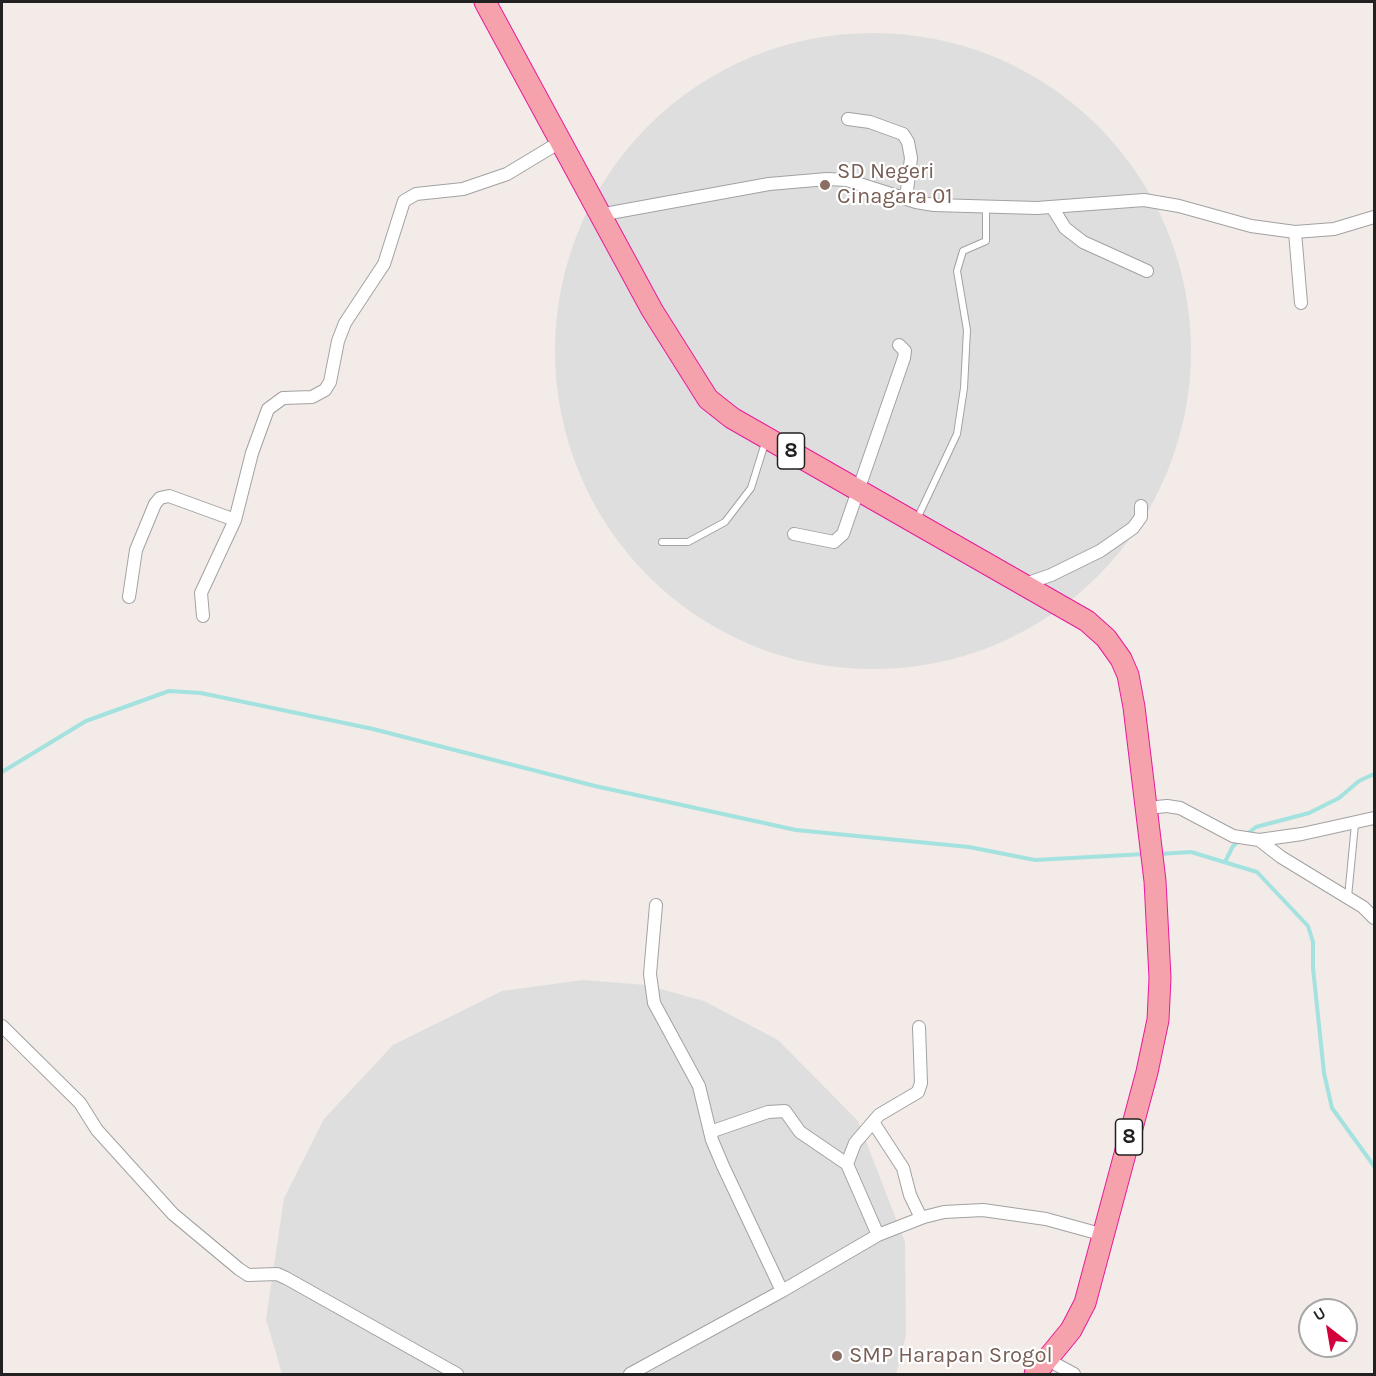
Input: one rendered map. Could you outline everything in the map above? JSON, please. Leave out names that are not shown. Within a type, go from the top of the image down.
[{"type":"highway","name":"8","points":[[485,2],[651,310],[708,399],[732,418],[1087,621],[1106,638],[1121,659],[1134,706],[1155,881],[1160,978],[1158,1020],[1147,1072],[1104,1235],[1079,1316],[1041,1367]]},
{"type":"street","points":[[848,119],[870,122],[903,134],[908,142],[911,158],[906,199]]},
{"type":"street","points":[[203,616],[200,601],[204,583],[235,520],[252,453],[268,409],[283,398],[318,395],[330,382],[338,341],[345,323],[384,264],[404,201],[416,194],[463,189],[507,174],[561,141]]},
{"type":"street","points":[[599,215],[806,179],[847,180],[906,199],[934,205],[1052,207],[1144,200],[1179,206],[1251,226],[1296,232],[1334,229],[1374,217]]},
{"type":"street","points":[[1052,207],[1065,228],[1083,242],[1147,271]]},
{"type":"street","points":[[1296,232],[1301,303]]},
{"type":"street","points":[[794,534],[828,542],[837,540],[843,534],[904,358],[905,351],[899,345]]},
{"type":"street","points":[[129,597],[136,550],[154,504],[160,498],[169,496],[235,520]]},
{"type":"street","points":[[1024,584],[1070,567],[1116,540],[1138,523],[1141,506]]},
{"type":"street","points":[[1148,813],[1167,806],[1180,808],[1233,836],[1259,840],[1355,824],[1374,818]]},
{"type":"street","points":[[1259,840],[1281,857],[1348,897],[1374,918]]},
{"type":"street","points":[[656,905],[650,974],[654,1003],[699,1086],[710,1132],[723,1166],[782,1292]]},
{"type":"street","points":[[2,1026],[80,1103],[97,1130],[172,1214],[239,1269],[248,1275],[267,1273],[286,1278],[457,1374]]},
{"type":"street","points":[[847,1164],[855,1143],[879,1114],[918,1092],[921,1083],[919,1027]]},
{"type":"street","points":[[710,1132],[782,1109],[800,1132],[847,1164],[878,1235]]},
{"type":"street","points":[[873,1122],[903,1168],[910,1195],[921,1218]]},
{"type":"street","points":[[630,1374],[782,1292],[878,1235],[921,1218],[944,1212],[983,1210],[1046,1219],[1104,1235]]},
{"type":"street","points":[[1041,1367],[1074,1374]]},
{"type":"lane","points":[[916,522],[957,434],[964,388],[968,330],[957,271],[963,251],[986,241],[986,207]]},
{"type":"lane","points":[[662,542],[688,542],[725,522],[751,488],[767,437]]},
{"type":"lane","points":[[1348,897],[1355,824]]},
{"type":"shaded area","points":[[873,33],[935,40],[965,47],[995,58],[1049,87],[1098,126],[1137,175],[1166,229],[1177,259],[1184,289],[1191,351],[1184,413],[1177,443],[1166,473],[1137,527],[1098,576],[1049,615],[995,644],[965,655],[935,662],[873,669],[811,662],[781,655],[751,644],[697,615],[648,576],[609,527],[580,473],[569,443],[562,413],[555,351],[562,289],[569,259],[580,229],[609,175],[648,126],[697,87],[751,58],[781,47],[811,40]]},
{"type":"shaded area","points":[[583,980],[646,985],[704,1001],[778,1040],[858,1121],[905,1242],[906,1335],[896,1374],[282,1374],[266,1319],[284,1198],[324,1119],[393,1045],[502,991]]},
{"type":"waterway","points":[[2,772],[86,721],[169,691],[201,693],[373,729],[595,786],[796,830],[969,847],[1035,860],[1145,854]]},
{"type":"waterway","points":[[1247,834],[1256,827],[1309,813],[1339,798],[1359,781],[1374,774]]},
{"type":"waterway","points":[[1225,862],[1233,846],[1239,841]]},
{"type":"waterway","points":[[1159,854],[1191,852],[1257,872],[1308,926],[1313,942],[1313,968],[1324,1073],[1332,1108],[1374,1166]]},
{"type":"place","name":"SD Negeri Cinagara 01","points":[[825,185]]},
{"type":"place","name":"SMP Harapan Srogol","points":[[837,1356]]}]
